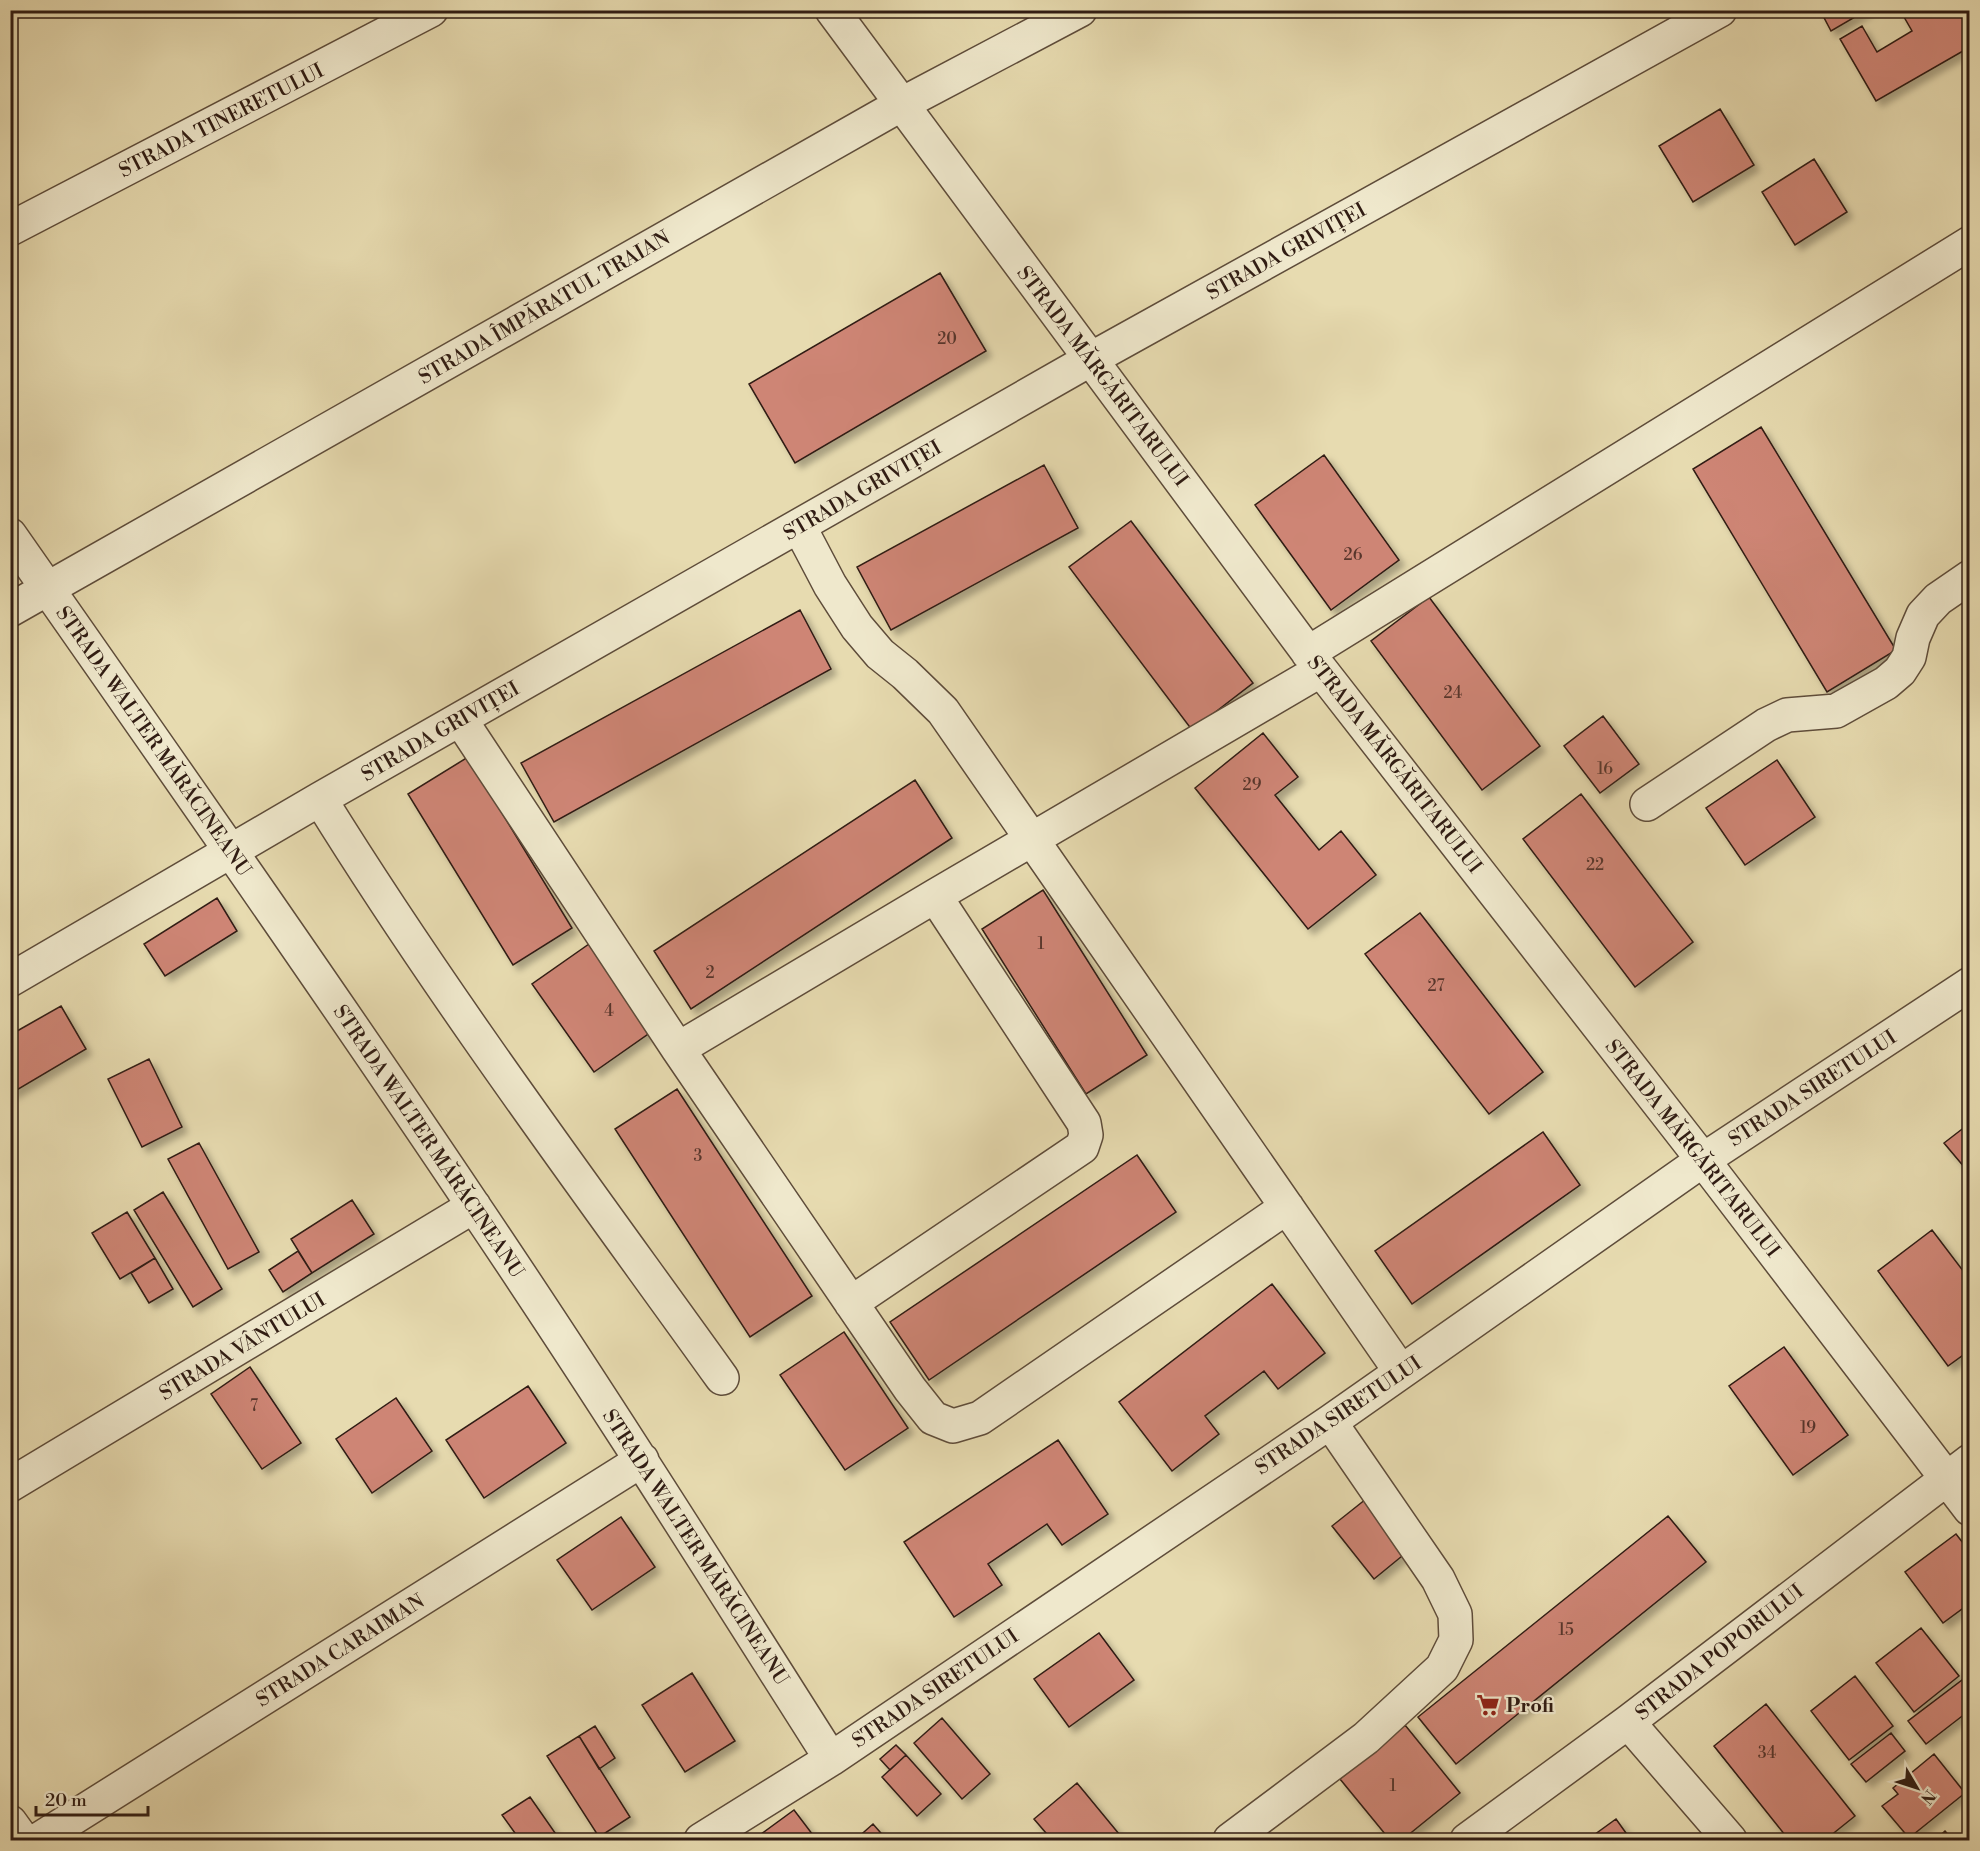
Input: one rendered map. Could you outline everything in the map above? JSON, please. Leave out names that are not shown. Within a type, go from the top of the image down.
[{"type":"street","name":"STRADA TINERETULUI","points":[[10,229],[431,10]]},
{"type":"street","name":"STRADA MĂRGĂRITARULUI","points":[[832,10],[1315,662],[1703,1160],[1958,1469],[1970,1509]]},
{"type":"street","name":"STRADA ÎMPĂRATUL TRAIAN","points":[[10,610],[902,104],[1080,10]]},
{"type":"street","name":"STRADA GRIVIȚEI","points":[[10,980],[320,799],[1091,359],[1720,10]]},
{"type":"street","points":[[678,1050],[1033,839],[1315,662],[1970,243]]},
{"type":"street","points":[[799,525],[830,585],[857,627],[880,654],[905,674],[943,711],[1401,1372]]},
{"type":"street","name":"STRADA WALTER MĂRĂCINEANU","points":[[10,536],[232,850],[474,1206],[642,1460],[831,1759]]},
{"type":"street","points":[[1647,804],[1766,725],[1787,715],[1836,711],[1886,683],[1900,671],[1909,657],[1913,638],[1923,615],[1938,599],[1970,577]]},
{"type":"street","points":[[460,719],[678,1050],[910,1389],[933,1418],[953,1426],[980,1418],[1287,1207]]},
{"type":"street","points":[[320,799],[356,858],[494,1061],[722,1378]]},
{"type":"street","points":[[851,1303],[1082,1147],[1086,1135],[1084,1123],[934,896]]},
{"type":"street","name":"STRADA SIRETULUI","points":[[701,1840],[831,1759],[1330,1422],[1703,1160],[1970,984]]},
{"type":"street","name":"STRADA VÂNTULUI","points":[[10,1485],[474,1206]]},
{"type":"street","points":[[1230,1840],[1366,1738],[1442,1668],[1456,1640],[1455,1614],[1438,1579],[1330,1422]]},
{"type":"street","name":"STRADA CARAIMAN","points":[[38,1840],[642,1460]]},
{"type":"street","name":"STRADA POPORULUI","points":[[1467,1840],[1628,1722],[1958,1469]]},
{"type":"street","points":[[1628,1722],[1730,1840]]},
{"type":"street","points":[[10,1822],[23,1840]]},
{"type":"building","points":[[1820,10],[1867,10],[1831,31]]},
{"type":"building","points":[[1900,10],[1970,10],[1970,47],[1876,101],[1840,39],[1862,26],[1877,52],[1912,31]]},
{"type":"building","points":[[1720,109],[1754,165],[1693,202],[1659,146]]},
{"type":"building","points":[[1814,159],[1847,212],[1795,245],[1762,192]]},
{"type":"building","points":[[940,273],[986,351],[795,463],[749,384]]},
{"type":"building","points":[[1761,427],[1896,650],[1827,692],[1693,469]]},
{"type":"building","points":[[1324,455],[1399,560],[1331,610],[1255,505]]},
{"type":"building","points":[[1044,465],[1078,528],[891,630],[857,567]]},
{"type":"building","points":[[1131,521],[1253,683],[1192,730],[1069,567]]},
{"type":"building","points":[[1429,597],[1540,746],[1482,790],[1371,641]]},
{"type":"building","points":[[800,610],[831,669],[554,822],[521,763]]},
{"type":"building","points":[[1603,716],[1639,764],[1600,793],[1564,746]]},
{"type":"building","points":[[1263,733],[1298,777],[1275,795],[1319,850],[1341,831],[1376,875],[1308,929],[1195,788]]},
{"type":"building","points":[[468,757],[572,928],[513,965],[408,794]]},
{"type":"building","points":[[1777,760],[1815,817],[1745,865],[1706,808]]},
{"type":"building","points":[[915,780],[952,838],[691,1009],[654,951]]},
{"type":"building","points":[[1581,794],[1693,942],[1635,987],[1523,839]]},
{"type":"building","points":[[1043,890],[1147,1055],[1086,1094],[982,929]]},
{"type":"building","points":[[217,898],[237,931],[165,976],[144,944]]},
{"type":"building","points":[[1420,913],[1543,1072],[1489,1114],[1365,954]]},
{"type":"building","points":[[589,944],[651,1032],[594,1072],[532,984]]},
{"type":"building","points":[[61,1006],[86,1049],[10,1094],[10,1035]]},
{"type":"building","points":[[149,1059],[182,1127],[142,1147],[108,1079]]},
{"type":"building","points":[[677,1089],[812,1296],[750,1337],[615,1129]]},
{"type":"building","points":[[1970,1123],[1970,1174],[1944,1143]]},
{"type":"building","points":[[1543,1132],[1580,1185],[1412,1304],[1375,1251]]},
{"type":"building","points":[[199,1143],[259,1252],[228,1269],[168,1159]]},
{"type":"building","points":[[1137,1155],[1176,1212],[929,1380],[890,1322]]},
{"type":"building","points":[[163,1192],[222,1289],[193,1307],[134,1210]]},
{"type":"building","points":[[352,1200],[374,1234],[312,1273],[291,1239]]},
{"type":"building","points":[[127,1212],[155,1258],[120,1279],[92,1233]]},
{"type":"building","points":[[1932,1230],[1970,1280],[1970,1350],[1948,1366],[1878,1271]]},
{"type":"building","points":[[298,1251],[312,1273],[283,1292],[269,1270]]},
{"type":"building","points":[[155,1258],[173,1289],[149,1303],[131,1273]]},
{"type":"building","points":[[1272,1284],[1325,1353],[1278,1389],[1264,1371],[1205,1416],[1219,1434],[1172,1471],[1119,1402]]},
{"type":"building","points":[[844,1332],[908,1428],[845,1470],[780,1375]]},
{"type":"building","points":[[1784,1347],[1848,1435],[1793,1475],[1729,1386]]},
{"type":"building","points":[[250,1367],[301,1443],[262,1469],[211,1394]]},
{"type":"building","points":[[528,1386],[566,1443],[484,1498],[446,1440]]},
{"type":"building","points":[[396,1398],[432,1451],[372,1493],[336,1439]]},
{"type":"building","points":[[1058,1440],[1108,1514],[1062,1545],[1047,1524],[988,1564],[1002,1585],[954,1617],[904,1542]]},
{"type":"building","points":[[1366,1499],[1407,1552],[1374,1579],[1332,1526]]},
{"type":"building","points":[[1668,1516],[1706,1562],[1456,1764],[1418,1717]]},
{"type":"building","points":[[621,1517],[655,1567],[592,1610],[557,1560]]},
{"type":"building","points":[[1956,1534],[1970,1552],[1970,1603],[1943,1623],[1905,1572]]},
{"type":"building","points":[[1921,1628],[1959,1676],[1914,1712],[1876,1663]]},
{"type":"building","points":[[1099,1633],[1134,1680],[1069,1727],[1034,1679]]},
{"type":"building","points":[[692,1673],[735,1741],[685,1772],[642,1705]]},
{"type":"building","points":[[1970,1674],[1970,1710],[1926,1744],[1908,1721]]},
{"type":"building","points":[[1855,1676],[1893,1726],[1849,1760],[1811,1711]]},
{"type":"building","points":[[1766,1704],[1855,1816],[1825,1840],[1789,1840],[1714,1746]]},
{"type":"building","points":[[942,1718],[990,1774],[962,1799],[914,1743]]},
{"type":"building","points":[[1405,1725],[1460,1793],[1402,1840],[1390,1840],[1340,1779]]},
{"type":"building","points":[[595,1726],[615,1758],[599,1769],[579,1736]]},
{"type":"building","points":[[1891,1733],[1905,1751],[1866,1782],[1851,1764]]},
{"type":"building","points":[[579,1736],[630,1817],[599,1837],[547,1756]]},
{"type":"building","points":[[896,1745],[906,1755],[890,1770],[880,1759]]},
{"type":"building","points":[[1934,1754],[1965,1793],[1909,1838],[1882,1806],[1898,1794],[1893,1788]]},
{"type":"building","points":[[906,1755],[941,1794],[917,1816],[882,1777]]},
{"type":"building","points":[[1077,1783],[1124,1840],[1052,1840],[1034,1819]]},
{"type":"building","points":[[530,1797],[560,1840],[520,1840],[502,1815]]},
{"type":"building","points":[[794,1810],[816,1839],[753,1840]]},
{"type":"building","points":[[1616,1819],[1631,1840],[1587,1840]]},
{"type":"building","points":[[873,1824],[887,1840],[855,1840]]},
{"type":"building","points":[[1945,1831],[1953,1840],[1935,1840]]},
{"type":"building","points":[[422,1834],[426,1840],[412,1840]]},
{"type":"place","name":"Profi","points":[[1488,1705]]}]
